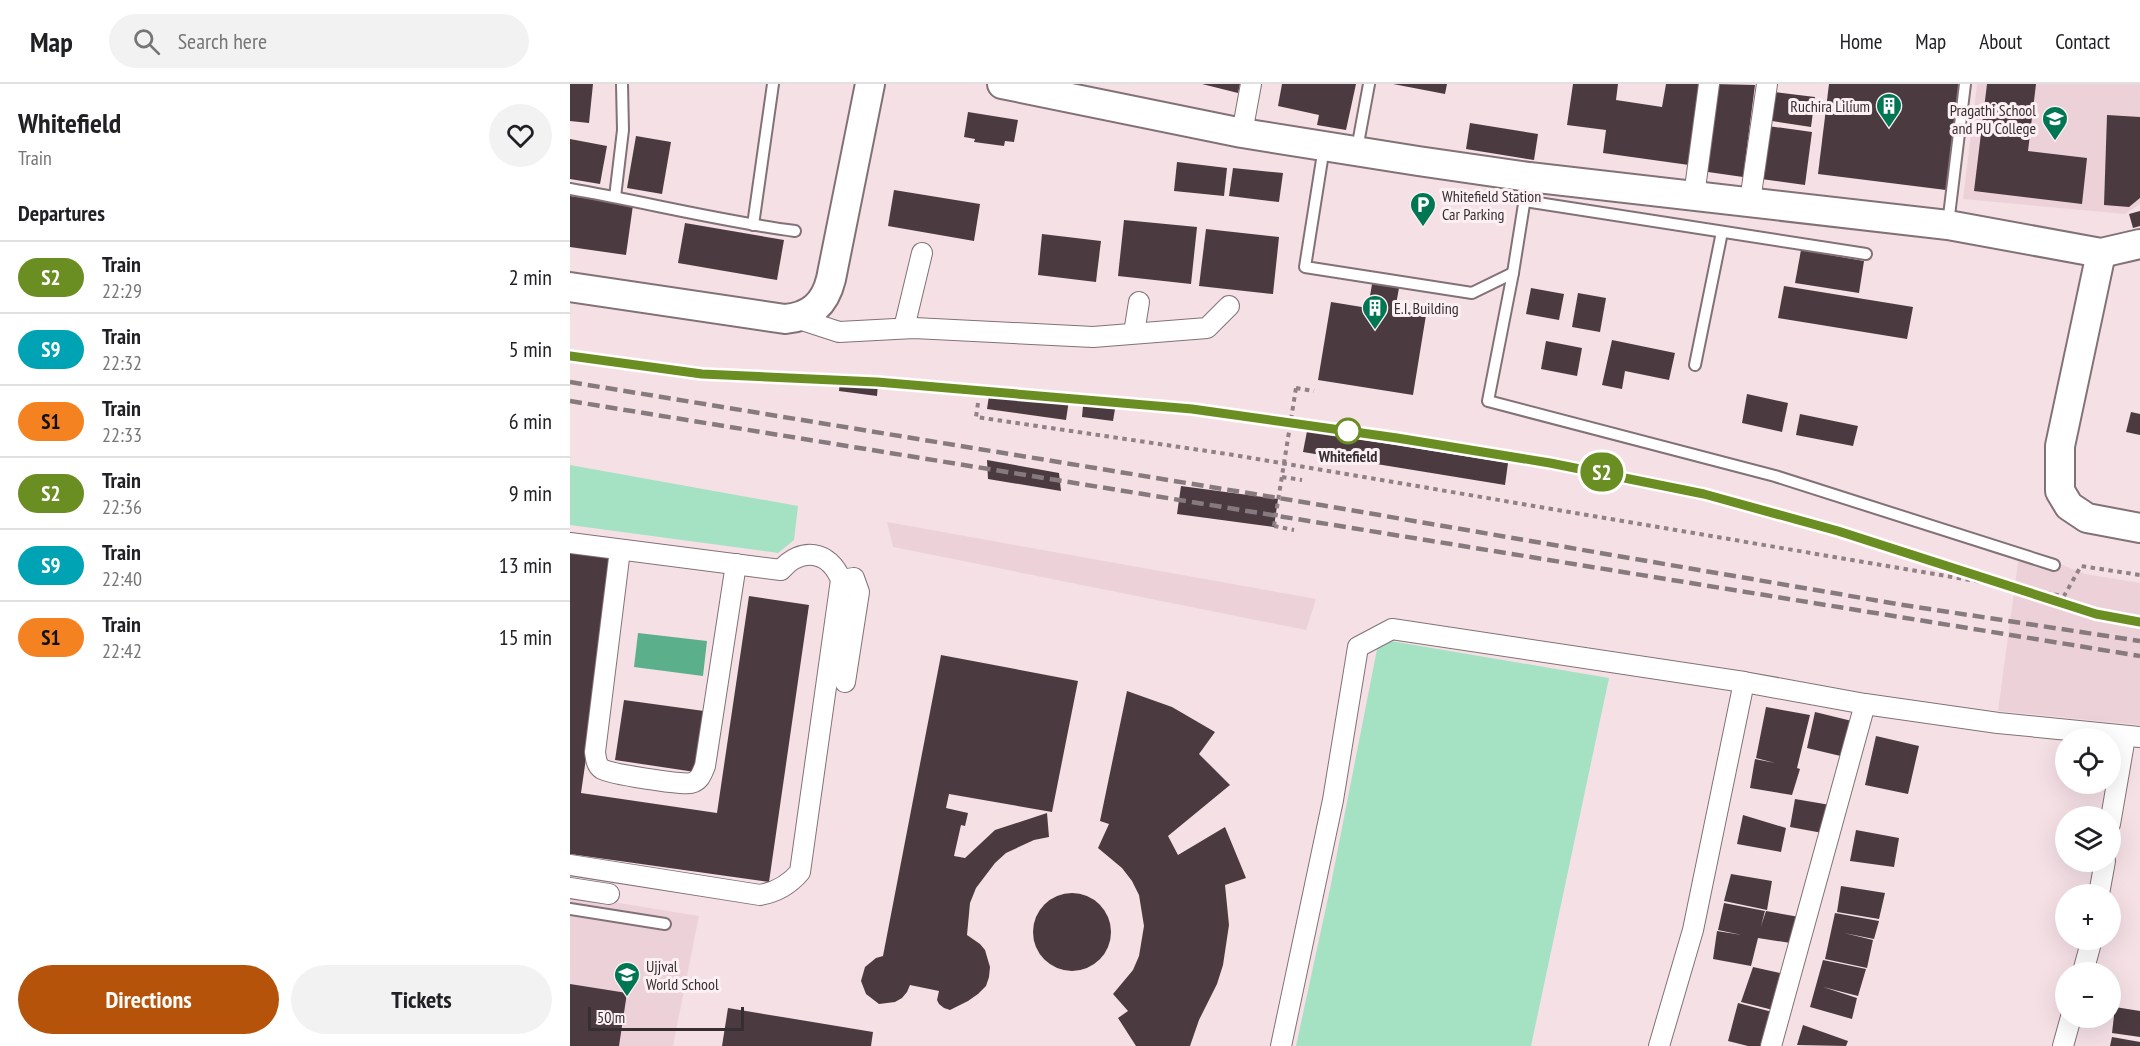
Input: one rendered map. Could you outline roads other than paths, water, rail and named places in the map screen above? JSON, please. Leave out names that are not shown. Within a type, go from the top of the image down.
[{"type":"street","points":[[570,287],[785,319],[796,318],[815,309],[828,290],[870,84]]},
{"type":"street","points":[[1002,84],[1242,133],[1356,152],[1527,189],[1694,196],[1750,201],[1947,225],[2101,253],[2140,244]]},
{"type":"street","points":[[1242,133],[1251,84]]},
{"type":"street","points":[[1694,196],[1709,84]]},
{"type":"street","points":[[1750,201],[1767,84]]},
{"type":"street","points":[[904,328],[922,253]]},
{"type":"street","points":[[2101,253],[2060,446],[2060,491],[2069,506],[2087,518],[2140,528]]},
{"type":"street","points":[[1134,333],[1139,302]]},
{"type":"street","points":[[796,318],[839,332],[904,328],[1093,337],[1207,328],[1229,306]]},
{"type":"street","points":[[570,543],[781,570],[795,557],[814,555],[831,564],[841,580],[800,872],[793,880],[777,891],[759,895],[570,865]]},
{"type":"street","points":[[620,550],[595,752],[596,762],[602,769],[618,773],[681,783],[692,783],[700,778],[705,765],[736,564]]},
{"type":"street","points":[[841,580],[854,578],[859,592],[845,682]]},
{"type":"street","points":[[1281,1046],[1333,801],[1358,647],[1392,629],[1744,682],[1865,704],[1998,723],[2132,737],[2115,806]]},
{"type":"street","points":[[1659,1046],[1693,930],[1744,682]]},
{"type":"street","points":[[1771,1046],[1865,704]]},
{"type":"street","points":[[570,888],[609,894]]},
{"type":"street","points":[[2063,1046],[2068,1028]]},
{"type":"lane","points":[[615,197],[623,130],[622,84]]},
{"type":"lane","points":[[753,225],[773,84]]},
{"type":"lane","points":[[1356,152],[1369,84]]},
{"type":"lane","points":[[1947,225],[1965,84]]},
{"type":"lane","points":[[1324,147],[1305,267],[1472,293],[1513,273]]},
{"type":"lane","points":[[570,189],[753,225],[795,231]]},
{"type":"lane","points":[[1866,254],[1722,232],[1527,189],[1488,401],[1775,476],[2054,565]]},
{"type":"lane","points":[[1695,365],[1722,232]]},
{"type":"lane","points":[[570,909],[665,924]]},
{"type":"railway","points":[[570,356],[702,374],[877,382],[1192,409],[1397,438],[1594,471],[1704,494],[1837,531],[2096,614],[2140,622]]},
{"type":"railway","points":[[570,382],[1321,505],[1903,605],[2140,641]]},
{"type":"railway","points":[[570,401],[2140,656]]},
{"type":"train","name":"S2","points":[[570,356],[702,374],[877,382],[1192,409],[1397,438],[1593,471],[1704,494],[1838,531],[2096,614],[2140,622]]},
{"type":"place","name":"Ruchira Lilium","points":[[1889,129]]},
{"type":"place","name":"Pragathi School and PU College","points":[[2055,142]]},
{"type":"place","name":"Whitefield Station Car Parking","points":[[1423,228]]},
{"type":"place","name":"E.I. Building","points":[[1375,331]]},
{"type":"place","name":"Whitefield","points":[[1348,431]]},
{"type":"place","name":"Ujjval World School","points":[[627,998]]}]
